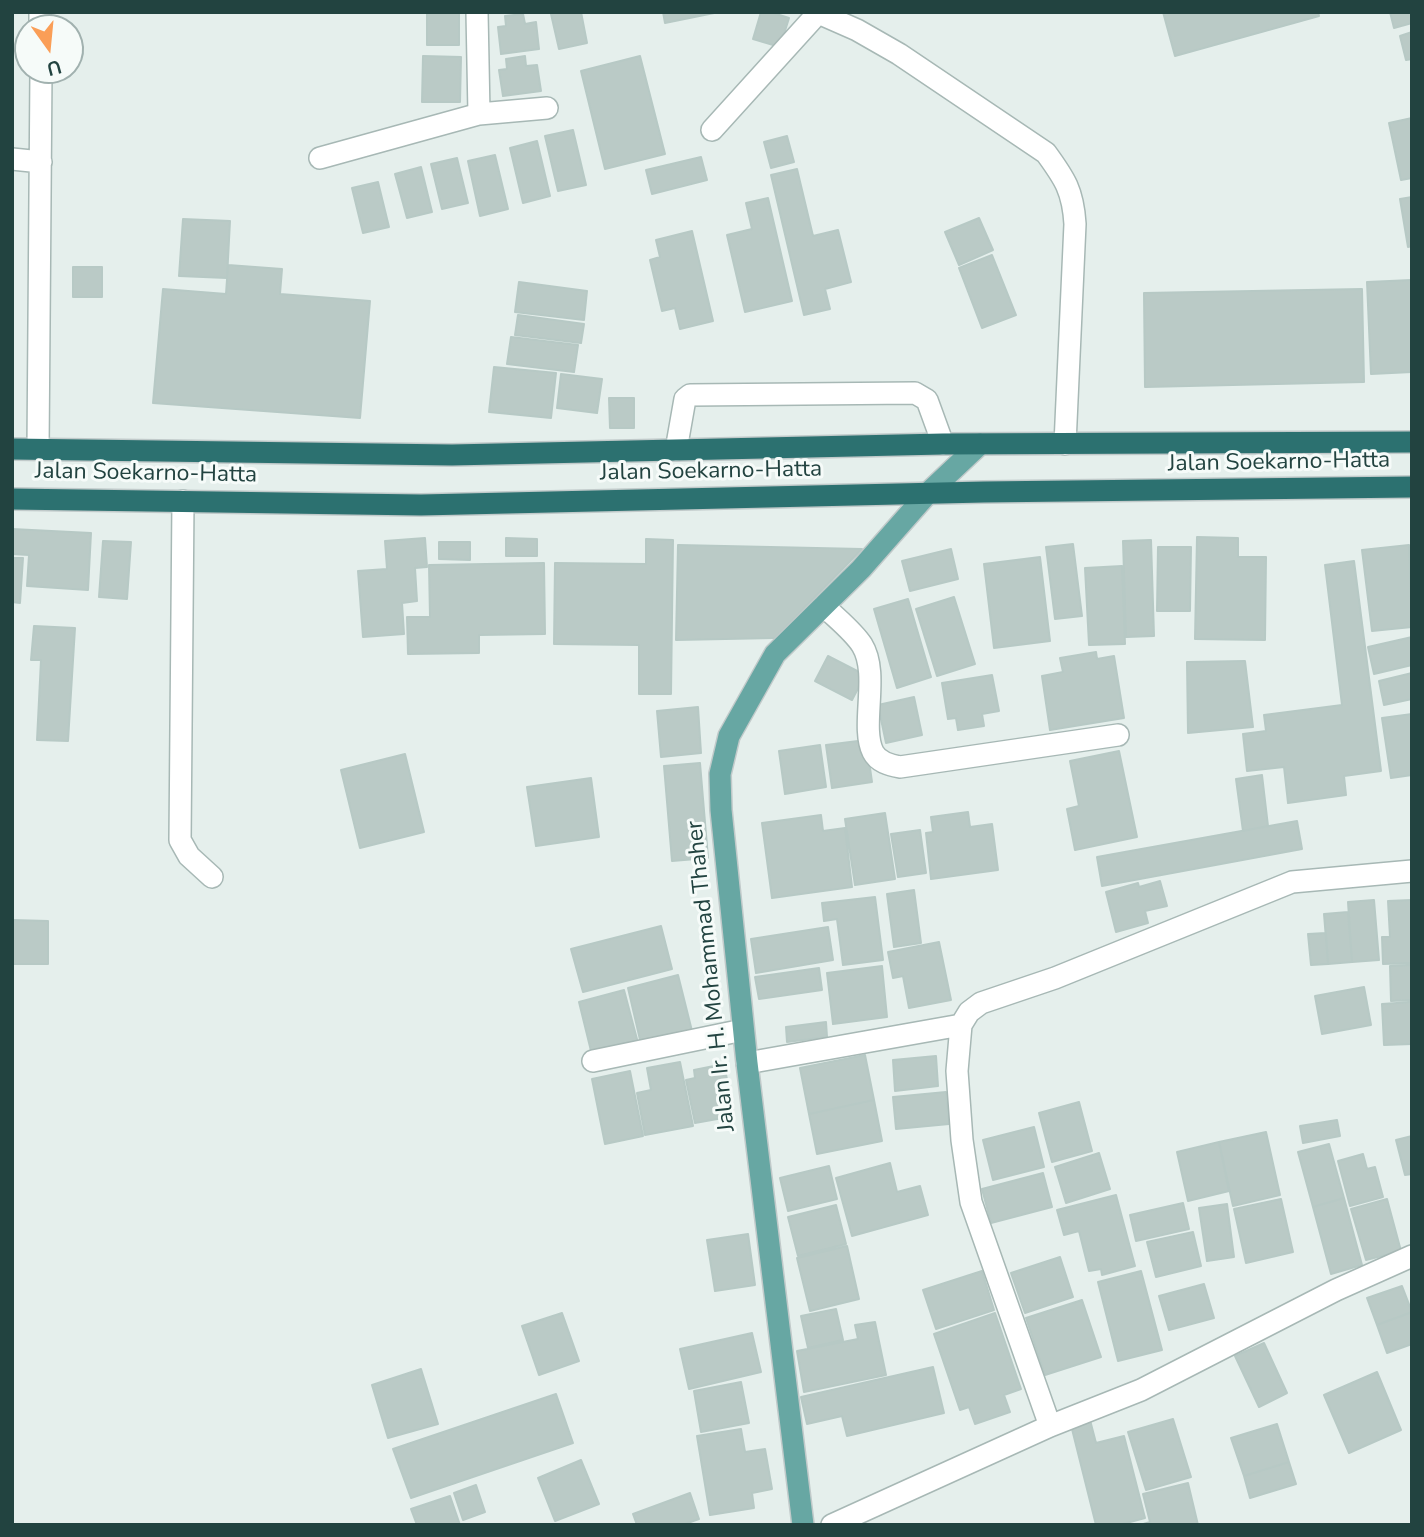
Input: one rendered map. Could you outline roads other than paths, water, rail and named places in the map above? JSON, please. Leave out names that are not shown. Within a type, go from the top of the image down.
[{"type":"highway","name":"Jalan Soekarno-Hatta","points":[[12,449],[452,455],[943,444],[1412,442]]},
{"type":"highway","name":"Jalan Soekarno-Hatta","points":[[12,499],[421,505],[927,494],[1412,488]]},
{"type":"main road","name":"Jalan Ir. H. Mohammad Thaher","points":[[803,1525],[743,1030],[721,810],[720,774],[729,736],[775,654],[861,569],[927,494],[980,444]]},
{"type":"street","points":[[477,12],[479,114]]},
{"type":"street","points":[[712,130],[817,13],[857,30],[899,54],[1046,153],[1062,175],[1073,198],[1075,224],[1065,444]]},
{"type":"street","points":[[38,449],[41,84]]},
{"type":"street","points":[[320,158],[479,114],[547,108]]},
{"type":"street","points":[[12,159],[41,162]]},
{"type":"street","points":[[676,450],[685,399],[690,394],[915,393],[927,400],[943,444]]},
{"type":"street","points":[[183,501],[180,840],[189,856],[212,877]]},
{"type":"street","points":[[824,606],[862,646],[871,678],[870,739],[873,753],[886,765],[900,767],[1118,735]]},
{"type":"street","points":[[1051,1426],[971,1202],[962,1140],[957,1072],[961,1025],[969,1012],[981,1003],[1055,978],[1292,881],[1412,871]]},
{"type":"street","points":[[747,1063],[961,1025]]},
{"type":"street","points":[[593,1060],[743,1030]]},
{"type":"street","points":[[832,1525],[1051,1426],[1141,1390],[1336,1290],[1412,1256]]}]
